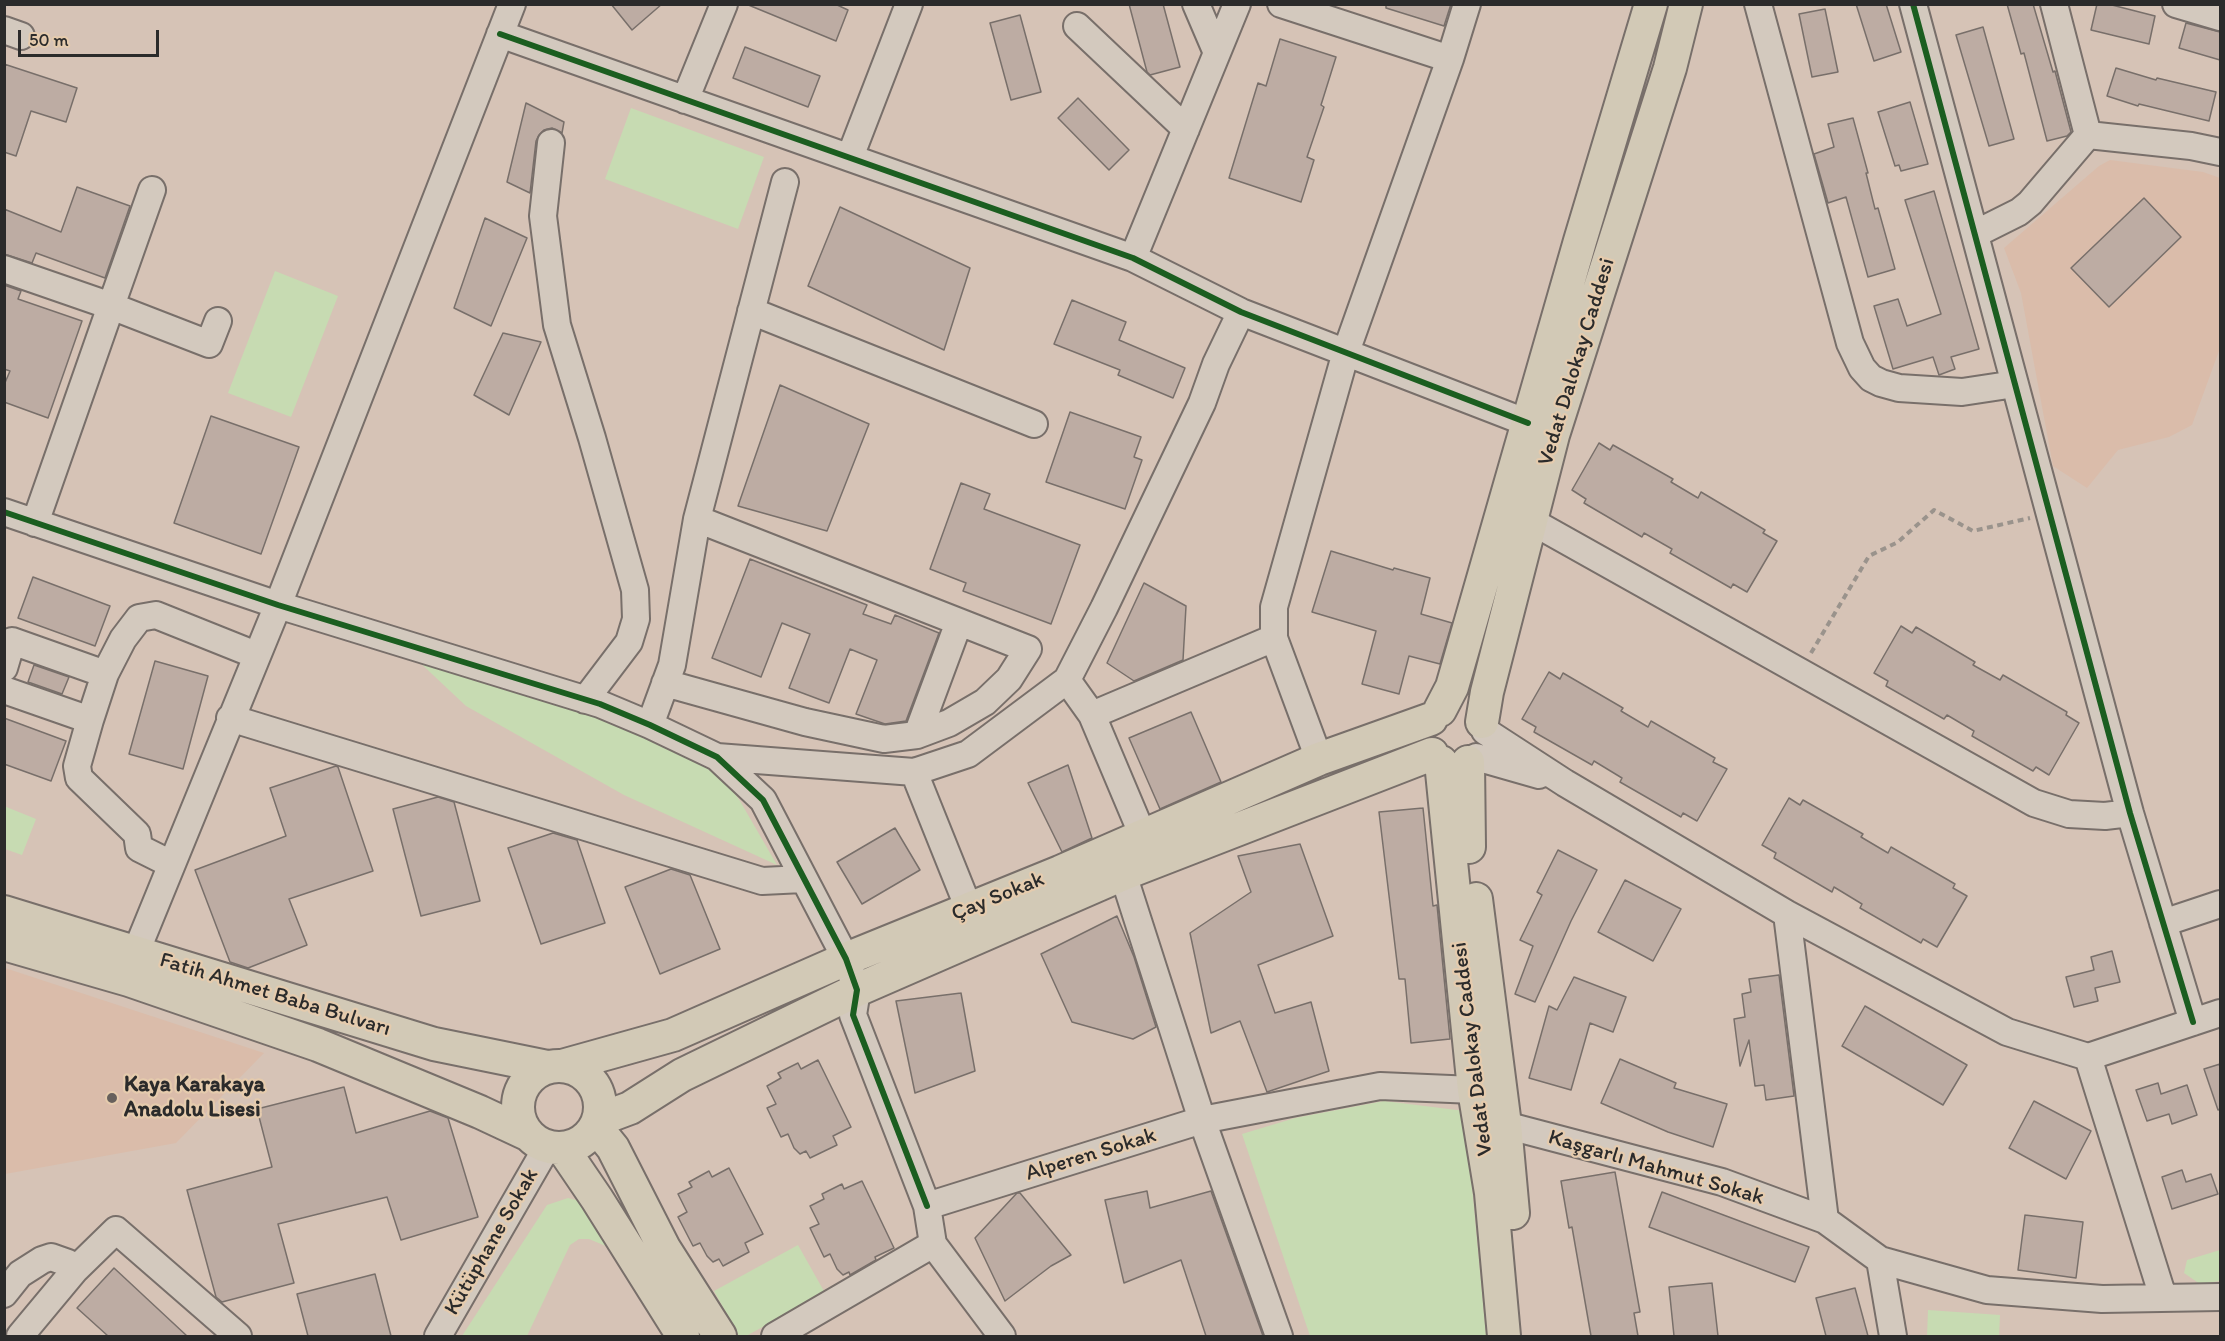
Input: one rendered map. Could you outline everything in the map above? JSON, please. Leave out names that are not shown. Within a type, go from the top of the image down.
[{"type":"main road","points":[[1464,748],[1426,737],[1435,715],[1452,687],[1580,241],[1651,4]]},
{"type":"main road","name":"Vedat Dalokay Caddesi","points":[[1504,1336],[1491,1193],[1474,1090],[1464,748],[1487,692],[1553,435],[1670,68],[1686,4]]},
{"type":"main road","name":"Çay Sokak","points":[[555,1067],[673,1035],[846,959],[1143,836],[1319,759],[1435,715],[1449,707],[1459,706],[1468,709],[1464,748],[1123,873],[858,990],[682,1075],[630,1108],[597,1123]]},
{"type":"main road","name":"Vedat Dalokay Caddesi","points":[[1464,748],[1468,834],[1505,1125],[1525,1336]]},
{"type":"main road","name":"Fatih Ahmet Baba Bulvarı","points":[[4,912],[434,1044],[555,1067]]},
{"type":"main road","name":"Fatih Ahmet Baba Bulvarı","points":[[4,944],[129,980],[318,1045],[480,1112],[545,1143]]},
{"type":"main road","points":[[545,1143],[576,1145],[587,1138],[597,1123],[600,1108],[598,1095],[593,1084],[585,1075],[574,1069],[555,1067],[530,1078],[519,1095],[517,1109],[520,1122],[545,1143],[597,1199],[683,1336]]},
{"type":"main road","points":[[597,1123],[613,1148],[664,1248],[720,1336]]},
{"type":"street","points":[[136,952],[278,605],[512,4]]},
{"type":"street","points":[[686,100],[724,4]]},
{"type":"street","points":[[850,157],[909,4]]},
{"type":"street","points":[[1196,4],[1218,53]]},
{"type":"street","points":[[1133,258],[1238,4]]},
{"type":"street","points":[[1281,4],[1450,59]]},
{"type":"street","points":[[1319,759],[1274,638],[1274,608],[1346,352],[1450,59],[1467,4]]},
{"type":"street","points":[[1758,4],[1850,343],[1862,368],[1881,383],[1899,388],[1962,392],[2015,384]]},
{"type":"street","points":[[1913,4],[2130,813],[2193,1022]]},
{"type":"street","points":[[2054,4],[2088,135]]},
{"type":"street","points":[[2176,4],[2220,17]]},
{"type":"street","points":[[1077,26],[1186,129]]},
{"type":"street","points":[[500,34],[1133,258],[1241,312],[1528,423]]},
{"type":"street","points":[[1975,234],[2024,208],[2088,135]]},
{"type":"street","points":[[2088,135],[2191,146],[2220,152]]},
{"type":"street","points":[[551,143],[543,216],[557,325],[635,590],[636,619],[629,642],[585,700]]},
{"type":"street","points":[[650,725],[672,665],[697,519],[785,182]]},
{"type":"street","points":[[35,523],[152,190]]},
{"type":"street","points":[[4,269],[111,306],[209,344],[218,321]]},
{"type":"street","points":[[751,312],[1034,424]]},
{"type":"street","points":[[717,757],[914,772],[968,754],[1067,680],[1202,403],[1216,364],[1241,312]]},
{"type":"street","points":[[4,512],[278,605],[585,700],[650,725],[717,757],[763,800],[846,959],[858,990],[853,1015],[927,1206],[933,1244],[1002,1336]]},
{"type":"street","points":[[665,683],[805,722],[884,739],[917,735],[949,723],[985,702],[1009,679],[1028,649],[697,519]]},
{"type":"street","points":[[1531,521],[2034,803],[2069,814],[2105,816],[2130,813]]},
{"type":"street","points":[[171,864],[139,848],[137,834],[79,778],[77,766],[105,674],[123,639],[139,618],[156,615],[256,655]]},
{"type":"street","points":[[917,735],[959,622]]},
{"type":"street","points":[[1092,715],[1274,638]]},
{"type":"street","points":[[4,668],[12,641],[105,674]]},
{"type":"street","points":[[1067,680],[1092,715],[1143,836]]},
{"type":"street","points":[[4,690],[90,720]]},
{"type":"street","points":[[230,718],[762,881],[803,879]]},
{"type":"street","points":[[1464,748],[1565,783],[1787,914],[2007,1032],[2088,1057],[2220,1013]]},
{"type":"street","points":[[763,800],[778,761]]},
{"type":"street","points":[[914,772],[969,909]]},
{"type":"street","points":[[1123,873],[1202,1120],[1279,1336]]},
{"type":"street","points":[[2163,923],[2220,904]]},
{"type":"street","points":[[1787,914],[1825,1221]]},
{"type":"street","points":[[2088,1057],[2163,1297]]},
{"type":"street","name":"Alperen Sokak","points":[[927,1206],[1202,1120],[1380,1086],[1474,1090]]},
{"type":"street","name":"Kaşgarlı Mahmut Sokak","points":[[1505,1125],[1722,1182],[1825,1221],[1880,1260],[1987,1290],[2102,1299],[2220,1297]]},
{"type":"street","name":"Kütüphane Sokak","points":[[438,1336],[545,1143]]},
{"type":"street","points":[[20,1336],[75,1270],[116,1230],[238,1336]]},
{"type":"street","points":[[776,1336],[933,1244]]},
{"type":"street","points":[[4,1293],[20,1274],[51,1257],[68,1263],[75,1270]]},
{"type":"street","points":[[1880,1260],[1893,1336]]},
{"type":"path","points":[[1800,672],[1869,556],[1898,542],[1934,510],[1973,531],[2033,517]]},
{"type":"shaded area","points":[[2110,160],[2203,172],[2220,178],[2220,348],[2192,425],[2169,437],[2118,450],[2087,488],[2053,466],[2021,293],[2004,248],[2099,166]]},
{"type":"shaded area","name":"Kaya Karakaya Anadolu Lisesi","points":[[5,968],[264,1053],[176,1143],[5,1174]]},
{"type":"green space","points":[[631,108],[764,157],[738,229],[605,179]]},
{"type":"green space","points":[[275,271],[338,296],[291,417],[228,393]]},
{"type":"green space","points":[[415,658],[433,660],[633,729],[719,772],[740,801],[777,865],[624,795],[466,706]]},
{"type":"green space","points":[[4,806],[36,819],[22,855],[5,849]]},
{"type":"green space","points":[[1384,1101],[1465,1111],[1486,1336],[1310,1336],[1242,1134],[1295,1118]]},
{"type":"green space","points":[[568,1198],[588,1203],[620,1252],[589,1239],[579,1239],[570,1245],[527,1336],[462,1336],[547,1205]]},
{"type":"green space","points":[[798,1245],[825,1293],[746,1336],[739,1336],[714,1291]]},
{"type":"green space","points":[[2220,1250],[2220,1281],[2200,1284],[2184,1273],[2187,1260]]},
{"type":"green space","points":[[1928,1310],[2000,1315],[1999,1336],[1927,1336]]},
{"type":"building","points":[[611,4],[662,4],[632,30]]},
{"type":"building","points":[[746,4],[835,4],[848,10],[836,41]]},
{"type":"building","points":[[1129,4],[1163,4],[1180,67],[1150,75],[1147,72]]},
{"type":"building","points":[[1386,4],[1451,4],[1444,26],[1386,8]]},
{"type":"building","points":[[1856,4],[1886,4],[1901,52],[1874,61]]},
{"type":"building","points":[[2007,4],[2033,4],[2053,72],[2055,71],[2071,132],[2067,136],[2047,141],[2024,53],[2021,54]]},
{"type":"building","points":[[2097,4],[2108,4],[2155,16],[2149,44],[2091,30]]},
{"type":"building","points":[[1825,9],[1838,72],[1812,77],[1799,14]]},
{"type":"building","points":[[1020,15],[1041,92],[1011,100],[990,23]]},
{"type":"building","points":[[2186,23],[2220,32],[2220,60],[2179,48]]},
{"type":"building","points":[[1983,27],[2014,139],[1989,146],[1956,35]]},
{"type":"building","points":[[1280,39],[1336,57],[1321,105],[1324,107],[1307,157],[1314,160],[1301,202],[1229,178],[1258,83],[1266,86]]},
{"type":"building","points":[[745,47],[820,76],[808,107],[733,78]]},
{"type":"building","points":[[4,64],[77,88],[66,122],[31,111],[16,156],[4,152]]},
{"type":"building","points":[[2116,68],[2156,80],[2157,78],[2216,92],[2209,121],[2139,104],[2138,106],[2107,96]]},
{"type":"building","points":[[1078,98],[1129,150],[1109,170],[1058,118]]},
{"type":"building","points":[[1910,102],[1928,164],[1901,171],[1899,165],[1895,166],[1878,112]]},
{"type":"building","points":[[526,103],[564,122],[562,133],[552,128],[544,130],[536,141],[530,193],[507,182]]},
{"type":"building","points":[[1853,118],[1875,209],[1878,208],[1895,269],[1868,277],[1846,197],[1828,203],[1814,154],[1834,147],[1828,124]]},
{"type":"building","points":[[77,187],[130,206],[105,278],[36,253],[32,263],[4,254],[4,209],[61,232]]},
{"type":"building","points":[[1934,191],[1979,349],[1951,357],[1955,369],[1939,375],[1933,357],[1893,369],[1874,306],[1898,299],[1907,326],[1941,314],[1905,200]]},
{"type":"building","points":[[2144,198],[2181,237],[2109,307],[2071,268]]},
{"type":"building","points":[[840,207],[970,268],[944,350],[808,286]]},
{"type":"building","points":[[485,218],[527,238],[491,326],[454,308]]},
{"type":"building","points":[[4,285],[21,291],[18,299],[82,321],[48,418],[4,402],[4,385],[10,371],[4,369]]},
{"type":"building","points":[[1072,300],[1126,322],[1119,340],[1185,368],[1173,398],[1118,375],[1120,370],[1054,344]]},
{"type":"building","points":[[503,333],[541,342],[509,415],[474,395]]},
{"type":"building","points":[[780,385],[869,424],[827,531],[738,506]]},
{"type":"building","points":[[1070,412],[1141,437],[1134,457],[1142,460],[1125,509],[1046,482]]},
{"type":"building","points":[[211,416],[299,447],[261,554],[174,523]]},
{"type":"building","points":[[1599,443],[1610,450],[1613,445],[1673,479],[1671,482],[1698,498],[1701,492],[1765,530],[1763,533],[1777,541],[1747,592],[1733,584],[1731,588],[1670,553],[1672,549],[1644,533],[1642,537],[1584,503],[1586,499],[1572,490]]},
{"type":"building","points":[[961,483],[990,494],[984,509],[1080,545],[1051,624],[963,591],[966,583],[930,569]]},
{"type":"building","points":[[1331,551],[1393,570],[1394,568],[1430,578],[1421,614],[1452,623],[1440,664],[1409,656],[1399,694],[1362,684],[1376,631],[1312,612]]},
{"type":"building","points":[[750,559],[867,605],[863,614],[891,624],[895,615],[939,633],[906,721],[885,724],[856,714],[877,660],[850,649],[829,703],[789,688],[810,634],[782,623],[761,677],[712,658]]},
{"type":"building","points":[[33,577],[110,606],[95,646],[18,618]]},
{"type":"building","points":[[1144,583],[1186,606],[1183,660],[1134,681],[1107,663]]},
{"type":"building","points":[[1901,626],[1912,633],[1916,627],[1975,662],[1973,665],[2000,680],[2003,675],[2067,712],[2066,715],[2079,723],[2049,775],[2036,767],[2033,771],[1972,736],[1974,731],[1947,715],[1944,719],[1886,686],[1888,681],[1874,673]]},
{"type":"building","points":[[155,661],[208,676],[183,769],[129,754]]},
{"type":"building","points":[[34,665],[69,677],[62,694],[28,682]]},
{"type":"building","points":[[1549,672],[1560,679],[1563,673],[1623,708],[1621,711],[1648,727],[1651,721],[1715,758],[1713,762],[1727,769],[1697,821],[1683,813],[1681,817],[1620,782],[1622,778],[1594,761],[1592,765],[1534,732],[1536,727],[1522,719]]},
{"type":"building","points":[[1191,712],[1221,782],[1160,809],[1129,738]]},
{"type":"building","points":[[4,718],[66,741],[51,781],[4,764]]},
{"type":"building","points":[[1068,765],[1092,838],[1062,852],[1028,783]]},
{"type":"building","points":[[336,766],[373,871],[289,899],[307,945],[248,968],[230,962],[195,870],[286,836],[270,788]]},
{"type":"building","points":[[438,797],[454,802],[480,901],[421,916],[393,809]]},
{"type":"building","points":[[1789,798],[1800,805],[1803,800],[1863,834],[1861,837],[1888,853],[1891,847],[1955,884],[1953,888],[1967,896],[1937,947],[1923,939],[1921,943],[1860,908],[1862,904],[1834,887],[1832,892],[1774,858],[1776,853],[1762,845]]},
{"type":"building","points":[[1423,808],[1433,906],[1437,905],[1450,1039],[1411,1043],[1405,979],[1399,979],[1379,812]]},
{"type":"building","points":[[895,828],[920,870],[862,904],[837,862]]},
{"type":"building","points":[[553,833],[577,840],[605,923],[541,944],[508,848]]},
{"type":"building","points":[[1300,844],[1333,936],[1258,965],[1275,1013],[1311,1002],[1329,1071],[1267,1092],[1240,1021],[1211,1033],[1190,933],[1251,892],[1238,856]]},
{"type":"building","points":[[1558,850],[1597,870],[1571,921],[1535,1002],[1515,994],[1533,946],[1520,940],[1542,895],[1537,892]]},
{"type":"building","points":[[671,869],[690,875],[720,949],[660,974],[625,887]]},
{"type":"building","points":[[1625,880],[1681,909],[1653,961],[1598,932]]},
{"type":"building","points":[[1117,916],[1134,957],[1156,1027],[1133,1039],[1072,1022],[1041,954]]},
{"type":"building","points":[[2112,951],[2120,982],[2095,988],[2098,1001],[2074,1007],[2066,977],[2094,970],[2091,957]]},
{"type":"building","points":[[1779,975],[1794,1096],[1766,1100],[1764,1085],[1755,1086],[1749,1040],[1740,1066],[1734,1019],[1745,1017],[1742,994],[1751,992],[1749,979]]},
{"type":"building","points":[[1574,977],[1626,997],[1613,1032],[1590,1023],[1571,1090],[1529,1078],[1549,1006],[1557,1010]]},
{"type":"building","points":[[961,993],[975,1071],[915,1093],[896,1001]]},
{"type":"building","points":[[1865,1006],[1967,1065],[1943,1105],[1842,1046]]},
{"type":"building","points":[[1620,1059],[1676,1083],[1674,1088],[1727,1104],[1713,1147],[1668,1132],[1601,1103]]},
{"type":"building","points":[[818,1060],[851,1127],[833,1136],[837,1145],[810,1158],[806,1151],[800,1154],[794,1148],[788,1134],[781,1137],[767,1108],[776,1104],[767,1086],[781,1078],[778,1073],[798,1063],[801,1069]]},
{"type":"building","points":[[2220,1064],[2220,1109],[2218,1110],[2204,1069]]},
{"type":"building","points":[[2158,1083],[2161,1094],[2187,1085],[2197,1115],[2172,1124],[2169,1114],[2147,1121],[2136,1090]]},
{"type":"building","points":[[344,1087],[356,1133],[430,1111],[448,1118],[478,1217],[401,1240],[387,1197],[278,1224],[294,1283],[222,1302],[216,1297],[187,1190],[272,1167],[257,1109]]},
{"type":"building","points":[[2034,1101],[2091,1131],[2066,1179],[2009,1148]]},
{"type":"building","points":[[729,1168],[763,1234],[745,1243],[749,1252],[723,1266],[719,1259],[713,1262],[707,1256],[700,1243],[693,1246],[678,1217],[687,1212],[678,1194],[692,1187],[689,1182],[709,1171],[712,1177]]},
{"type":"building","points":[[2182,1170],[2186,1182],[2211,1174],[2218,1194],[2172,1209],[2162,1177]]},
{"type":"building","points":[[1615,1172],[1640,1312],[1634,1313],[1638,1336],[1591,1336],[1572,1227],[1569,1228],[1561,1181]]},
{"type":"building","points":[[862,1181],[894,1248],[875,1257],[876,1260],[850,1275],[849,1272],[843,1275],[837,1269],[830,1254],[824,1257],[810,1228],[819,1224],[810,1206],[824,1199],[822,1194],[842,1184],[844,1189]]},
{"type":"building","points":[[1147,1191],[1150,1208],[1211,1191],[1263,1336],[1206,1336],[1181,1260],[1124,1283],[1105,1200]]},
{"type":"building","points":[[1662,1192],[1809,1247],[1795,1282],[1649,1227]]},
{"type":"building","points":[[1017,1193],[1020,1193],[1071,1255],[1051,1266],[1005,1301],[975,1238]]},
{"type":"building","points":[[2025,1215],[2083,1222],[2076,1278],[2018,1270]]},
{"type":"building","points":[[114,1268],[187,1336],[108,1336],[77,1308]]},
{"type":"building","points":[[375,1274],[391,1336],[308,1336],[297,1294]]},
{"type":"building","points":[[1712,1283],[1718,1336],[1674,1336],[1669,1287]]},
{"type":"building","points":[[1855,1288],[1868,1336],[1826,1336],[1816,1298]]},
{"type":"cycle path","points":[[1913,4],[2130,813],[2193,1022]]},
{"type":"cycle path","points":[[500,34],[1133,258],[1241,312],[1528,423]]},
{"type":"cycle path","points":[[4,512],[278,605],[600,704],[717,757],[763,800],[846,959],[857,990],[853,1015],[927,1206]]},
{"type":"place","name":"Kaya Karakaya Anadolu Lisesi","points":[[112,1098]]}]
